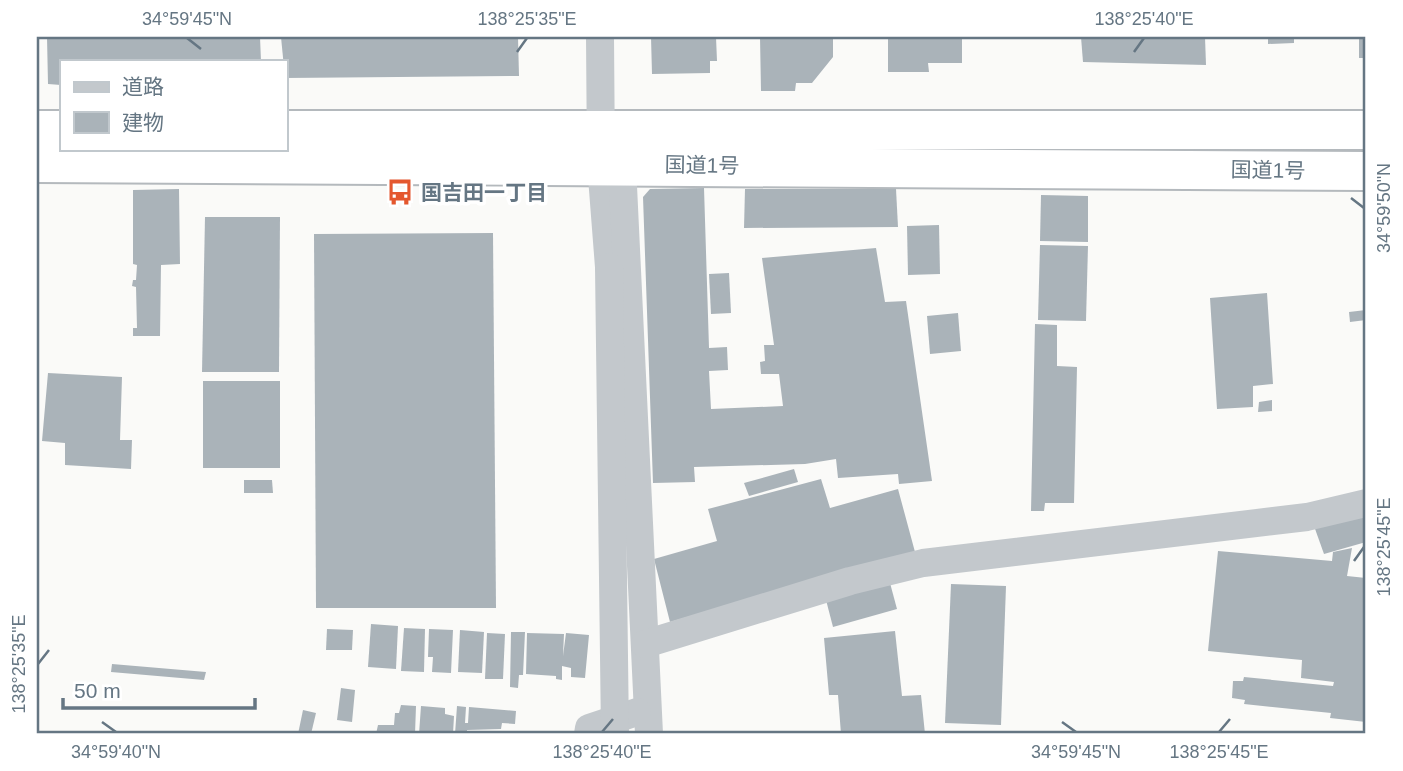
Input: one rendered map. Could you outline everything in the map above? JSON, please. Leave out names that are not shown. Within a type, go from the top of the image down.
[{"type":"highway","points":[[37,130],[60,130]]},
{"type":"highway","name":"国道1号","points":[[287,130],[608,153],[1366,171]]},
{"type":"highway","name":"国道1号","points":[[37,163],[608,153],[1366,130]]},
{"type":"street","points":[[589,734],[589,728],[649,721],[600,37]]},
{"type":"street","points":[[608,153],[615,734]]},
{"type":"street","points":[[645,644],[850,582],[923,563],[1307,517],[1366,503]]},
{"type":"building","points":[[47,37],[260,37],[261,60],[60,60],[60,85],[48,84]]},
{"type":"building","points":[[281,37],[518,37],[519,76],[287,78],[287,60],[283,60]]},
{"type":"building","points":[[651,37],[716,37],[717,61],[710,61],[710,73],[652,74]]},
{"type":"building","points":[[760,37],[833,37],[833,57],[812,83],[796,83],[795,91],[761,91]]},
{"type":"building","points":[[888,37],[962,37],[962,63],[928,63],[929,72],[888,72]]},
{"type":"building","points":[[1081,37],[1205,37],[1206,65],[1083,62]]},
{"type":"building","points":[[1268,37],[1294,37],[1294,43],[1268,44]]},
{"type":"building","points":[[1359,37],[1366,37],[1366,58],[1359,58]]},
{"type":"building","points":[[704,188],[709,348],[727,347],[728,370],[709,371],[711,409],[783,406],[779,374],[761,374],[760,362],[765,361],[764,345],[774,345],[762,258],[876,248],[885,302],[906,301],[932,481],[899,484],[898,474],[838,478],[836,459],[805,464],[694,467],[695,482],[653,483],[643,197],[650,189]]},
{"type":"building","points":[[179,189],[180,264],[161,265],[160,336],[133,336],[133,328],[137,328],[136,287],[132,286],[133,280],[136,280],[137,265],[133,264],[133,190]]},
{"type":"building","points":[[745,189],[896,189],[898,227],[744,228]]},
{"type":"building","points":[[1041,195],[1088,196],[1088,242],[1040,241]]},
{"type":"building","points":[[205,217],[280,217],[279,372],[202,372]]},
{"type":"building","points":[[939,225],[940,274],[908,275],[907,226]]},
{"type":"building","points":[[493,233],[496,608],[316,608],[314,234]]},
{"type":"building","points":[[1040,245],[1088,246],[1086,321],[1038,320]]},
{"type":"building","points":[[729,273],[731,313],[711,314],[709,274]]},
{"type":"building","points":[[1267,293],[1273,384],[1253,386],[1253,407],[1217,409],[1210,298]]},
{"type":"building","points":[[1366,310],[1366,320],[1350,322],[1349,312]]},
{"type":"building","points":[[958,313],[961,351],[930,354],[927,316]]},
{"type":"building","points":[[1035,324],[1057,325],[1057,366],[1077,367],[1074,503],[1045,503],[1044,511],[1031,511]]},
{"type":"building","points":[[48,373],[122,377],[120,440],[132,440],[131,469],[65,465],[65,443],[42,441]]},
{"type":"building","points":[[203,381],[280,381],[280,468],[203,468]]},
{"type":"building","points":[[1272,400],[1272,411],[1258,412],[1259,402]]},
{"type":"building","points":[[794,469],[798,482],[749,496],[744,483]]},
{"type":"building","points":[[821,479],[830,508],[898,489],[915,552],[670,622],[654,559],[717,541],[708,509]]},
{"type":"building","points":[[244,480],[272,480],[273,493],[244,493]]},
{"type":"building","points":[[1366,511],[1366,542],[1324,554],[1314,526]]},
{"type":"building","points":[[1352,548],[1347,576],[1366,578],[1366,722],[1330,718],[1331,713],[1244,704],[1245,700],[1232,698],[1233,681],[1243,681],[1244,677],[1333,686],[1334,682],[1301,678],[1302,660],[1208,651],[1218,551],[1332,561],[1333,552]]},
{"type":"building","points":[[890,583],[897,609],[833,627],[826,600]]},
{"type":"building","points":[[951,584],[1006,586],[1001,725],[945,723]]},
{"type":"building","points":[[371,624],[398,626],[396,669],[368,667]]},
{"type":"building","points":[[404,628],[425,629],[424,672],[401,671]]},
{"type":"building","points":[[327,629],[353,630],[352,650],[326,650]]},
{"type":"building","points":[[429,629],[453,630],[451,673],[432,672],[433,657],[428,657]]},
{"type":"building","points":[[460,630],[484,632],[482,673],[458,672]]},
{"type":"building","points":[[895,631],[902,696],[921,695],[925,734],[841,734],[838,695],[829,695],[824,638]]},
{"type":"building","points":[[511,632],[525,632],[523,675],[519,675],[518,688],[510,687]]},
{"type":"building","points":[[487,633],[505,634],[503,679],[485,679]]},
{"type":"building","points":[[527,633],[564,634],[563,656],[566,633],[589,635],[585,678],[571,677],[571,668],[562,666],[562,680],[556,679],[556,676],[526,674]]},
{"type":"building","points":[[112,664],[206,672],[204,680],[111,672]]},
{"type":"building","points":[[341,688],[355,690],[352,722],[337,720]]},
{"type":"building","points":[[401,705],[416,706],[415,734],[376,734],[378,725],[394,725],[395,713],[399,713]]},
{"type":"building","points":[[421,706],[445,708],[445,714],[454,716],[453,734],[419,734]]},
{"type":"building","points":[[457,706],[466,707],[465,723],[468,723],[469,707],[516,711],[515,724],[502,723],[501,729],[467,730],[467,734],[455,734]]},
{"type":"building","points":[[303,710],[316,713],[311,734],[298,734]]},
{"type":"place","name":"国吉田一丁目","points":[[400,192]]}]
